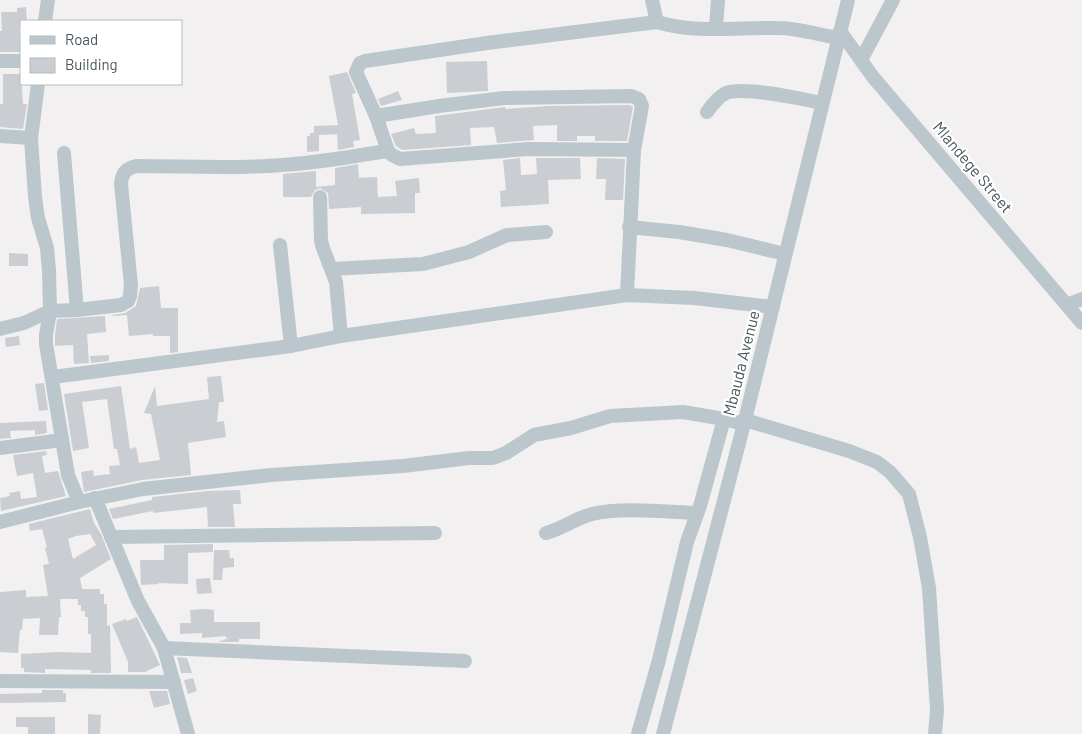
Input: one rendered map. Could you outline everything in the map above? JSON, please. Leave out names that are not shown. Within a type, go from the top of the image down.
[{"type":"street","points":[[45,20],[48,0]]},
{"type":"street","points":[[652,0],[657,22]]},
{"type":"street","points":[[716,28],[718,0]]},
{"type":"street","name":"Mbauda Avenue","points":[[663,734],[773,307],[848,0]]},
{"type":"street","points":[[861,60],[893,0]]},
{"type":"street","points":[[634,150],[528,149],[406,159],[395,157],[388,151],[376,116],[356,72],[360,63],[365,61],[486,43],[657,22],[681,28],[780,28],[840,34]]},
{"type":"street","name":"Mlandege Street","points":[[840,34],[873,77],[1082,323]]},
{"type":"street","points":[[0,60],[20,62]]},
{"type":"street","points":[[38,85],[31,138],[34,197],[47,248],[50,311],[46,335],[68,475],[79,502]]},
{"type":"street","points":[[707,112],[725,94],[735,92],[762,93],[822,103]]},
{"type":"street","points":[[376,116],[504,98],[631,96],[639,99],[642,106],[634,150],[627,295]]},
{"type":"street","points":[[0,136],[31,138]]},
{"type":"street","points":[[0,329],[24,323],[50,311],[121,305],[128,301],[130,296],[130,280],[121,177],[130,167],[249,167],[284,165],[314,163],[388,151]]},
{"type":"street","points":[[64,153],[77,310]]},
{"type":"street","points":[[320,197],[321,241],[325,256],[332,269],[337,290],[341,336]]},
{"type":"street","points":[[629,227],[679,232],[727,240],[785,254]]},
{"type":"street","points":[[332,269],[423,264],[469,252],[508,235],[546,232]]},
{"type":"street","points":[[280,245],[291,346]]},
{"type":"street","points":[[53,377],[291,346],[341,336],[627,295],[694,298],[773,307]]},
{"type":"street","points":[[1067,305],[1082,299]]},
{"type":"street","points":[[0,522],[95,498],[142,489],[199,482],[403,466],[469,458],[493,458],[506,453],[534,435],[571,428],[610,416],[683,412],[744,422],[849,451],[877,462],[890,472],[908,494],[920,537],[929,588],[937,710],[935,734]]},
{"type":"street","points":[[638,734],[659,660],[687,542],[724,419]]},
{"type":"street","points":[[0,448],[62,440]]},
{"type":"street","points":[[95,498],[138,601],[164,648],[188,734]]},
{"type":"street","points":[[546,533],[559,530],[584,516],[595,513],[626,511],[697,513]]},
{"type":"street","points":[[111,537],[435,533]]},
{"type":"street","points":[[164,648],[465,662]]},
{"type":"street","points":[[0,682],[174,682]]},
{"type":"building","points":[[26,7],[27,20],[20,20],[20,52],[0,52],[1,12],[17,12],[17,8]]},
{"type":"building","points":[[487,61],[488,91],[447,93],[446,62]]},
{"type":"building","points":[[347,72],[356,93],[352,94],[360,140],[353,141],[354,147],[338,150],[337,134],[319,135],[319,151],[307,152],[307,136],[310,136],[310,133],[314,133],[314,126],[338,125],[329,76]]},
{"type":"building","points":[[3,74],[20,74],[23,104],[27,104],[23,129],[0,127],[0,104],[3,104]]},
{"type":"building","points":[[398,91],[402,100],[381,106],[378,99]]},
{"type":"building","points":[[629,105],[633,107],[627,141],[595,141],[595,136],[577,136],[577,141],[557,141],[557,125],[533,126],[534,140],[497,143],[494,127],[470,128],[471,145],[402,150],[396,146],[391,134],[414,128],[416,134],[436,133],[435,116],[505,107],[506,109],[548,106]]},
{"type":"building","points":[[520,158],[521,175],[537,174],[536,158],[580,158],[581,179],[548,180],[549,204],[501,207],[500,191],[506,190],[503,160]]},
{"type":"building","points":[[597,158],[625,159],[623,200],[605,200],[606,179],[596,179]]},
{"type":"building","points":[[358,164],[359,178],[377,177],[378,197],[397,196],[395,181],[419,178],[420,193],[415,193],[415,213],[361,214],[361,207],[329,209],[328,193],[320,188],[315,190],[311,197],[283,197],[283,174],[316,171],[316,187],[335,185],[335,168]]},
{"type":"building","points":[[9,253],[28,254],[28,266],[9,266]]},
{"type":"building","points":[[159,286],[161,308],[178,308],[178,352],[170,353],[170,336],[153,336],[153,334],[129,336],[127,315],[112,315],[125,313],[136,306],[140,288]]},
{"type":"building","points":[[105,316],[106,332],[87,334],[89,363],[74,364],[73,345],[55,346],[57,319]]},
{"type":"building","points":[[19,336],[20,345],[6,347],[5,338]]},
{"type":"building","points":[[109,355],[109,361],[91,363],[90,356]]},
{"type":"building","points":[[221,376],[224,402],[219,402],[217,422],[224,421],[226,437],[188,443],[191,475],[142,480],[84,492],[81,472],[93,470],[94,476],[110,474],[109,466],[120,465],[117,449],[114,449],[107,399],[82,402],[89,448],[73,451],[64,394],[121,386],[130,449],[136,447],[139,463],[160,460],[151,414],[144,413],[155,386],[157,406],[209,399],[207,377]]},
{"type":"building","points":[[44,383],[48,410],[39,411],[35,384]]},
{"type":"building","points":[[46,421],[47,433],[35,435],[35,430],[10,431],[11,438],[0,439],[0,423]]},
{"type":"building","points":[[46,451],[47,455],[42,456],[45,473],[58,471],[66,496],[1,511],[0,498],[10,496],[9,493],[20,491],[21,499],[37,497],[33,473],[17,476],[13,455]]},
{"type":"building","points":[[240,490],[241,504],[233,504],[235,527],[207,527],[207,507],[153,513],[153,511],[113,519],[109,509],[152,500],[152,497],[208,491]]},
{"type":"building","points":[[90,509],[94,523],[101,534],[111,559],[80,578],[82,589],[100,589],[100,594],[104,594],[104,604],[107,604],[107,626],[110,625],[111,673],[91,673],[91,670],[45,669],[45,673],[24,672],[24,668],[21,668],[21,654],[91,653],[91,634],[88,634],[88,617],[85,617],[85,611],[81,611],[78,599],[60,599],[61,617],[59,617],[58,635],[39,635],[40,618],[23,619],[18,653],[0,652],[0,592],[26,590],[26,597],[48,596],[43,565],[49,564],[45,548],[47,547],[42,529],[30,531],[29,524]],"holes":[[[90,534],[96,545],[73,559],[68,539]]]},
{"type":"building","points":[[213,544],[213,552],[188,553],[188,584],[158,583],[141,585],[140,560],[164,560],[164,545]]},
{"type":"building","points":[[214,550],[229,550],[230,558],[234,558],[234,567],[223,568],[222,580],[213,580]]},
{"type":"building","points":[[210,578],[212,593],[197,594],[196,579]]},
{"type":"building","points":[[190,610],[214,610],[214,622],[260,622],[260,639],[218,642],[229,638],[226,638],[226,636],[202,638],[202,633],[180,634],[180,623],[191,623]]},
{"type":"building","points":[[137,617],[160,665],[145,672],[128,672],[128,662],[112,624]]},
{"type":"building","points":[[177,657],[187,658],[192,673],[181,673]]},
{"type":"building","points":[[193,678],[197,691],[188,694],[184,680]]},
{"type":"building","points":[[42,690],[63,690],[63,693],[66,693],[66,702],[0,703],[0,694],[42,693]]},
{"type":"building","points":[[149,691],[167,691],[170,704],[154,708]]},
{"type":"building","points":[[88,714],[101,715],[100,734],[88,734]]},
{"type":"building","points":[[16,717],[55,717],[55,734],[28,734],[28,727],[16,727]]}]
